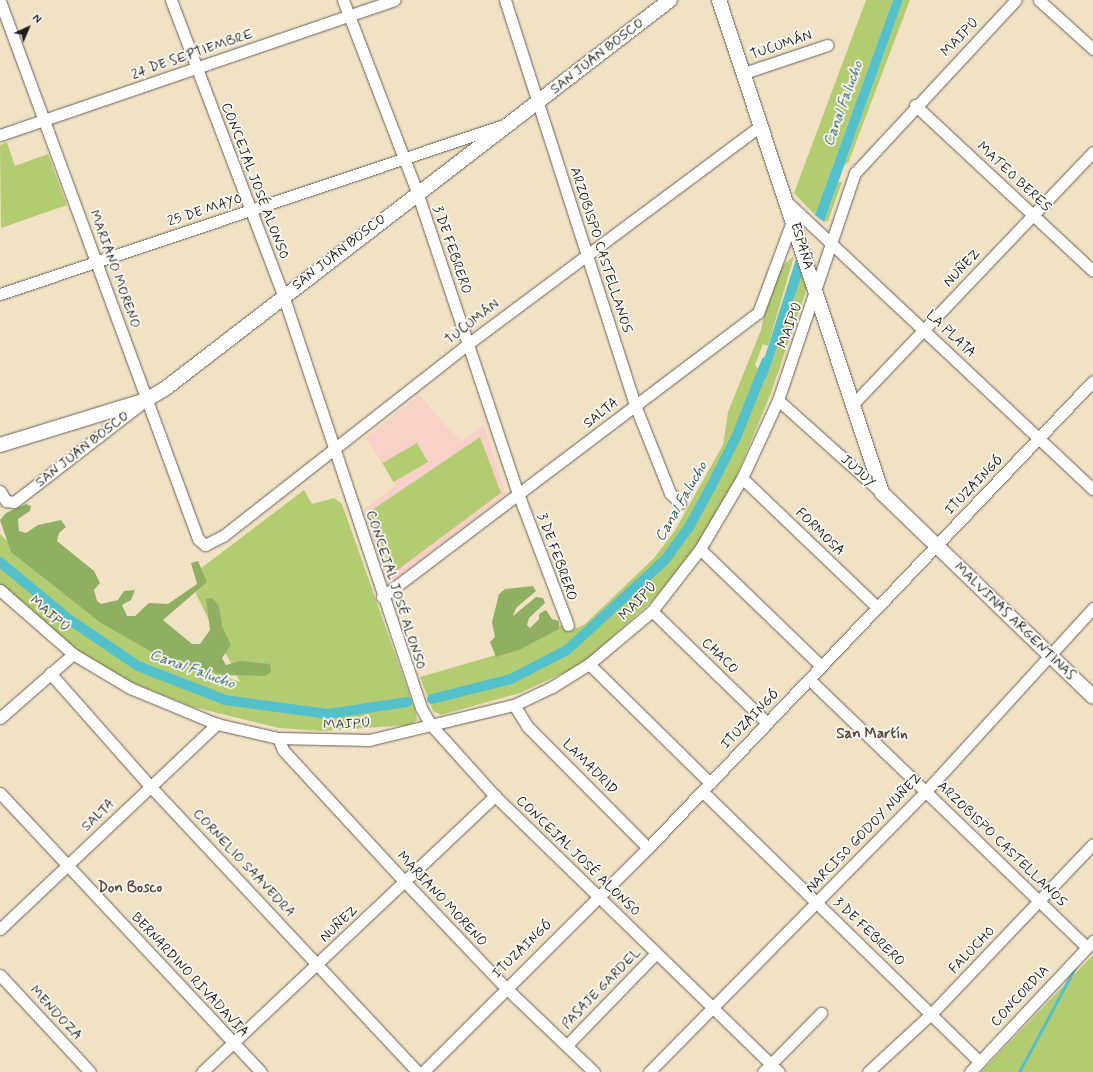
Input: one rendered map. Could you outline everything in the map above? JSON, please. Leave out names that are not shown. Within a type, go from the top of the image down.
[{"type":"street","name":"CONCEJAL JOSÉ ALONSO","points":[[171,0],[283,296],[335,449],[413,689],[431,725],[495,796],[597,898],[714,1006],[767,1068],[779,1072]]},
{"type":"street","name":"3 DE FEBRERO","points":[[343,0],[417,192],[469,343],[519,496],[568,625]]},
{"type":"street","name":"24 DE SEPTIEMBRE","points":[[0,135],[395,0]]},
{"type":"street","name":"ARZOBISPO CASTELLANOS","points":[[505,0],[585,255],[635,405],[670,493],[680,503]]},
{"type":"street","name":"SAN JUAN BOSCO","points":[[0,491],[9,503],[283,296],[417,192],[511,123],[670,0]]},
{"type":"street","name":"ESPAÑA","points":[[719,0],[793,219],[882,493]]},
{"type":"street","name":"MAIPÚ","points":[[0,590],[73,654],[130,688],[217,724],[278,738],[369,740],[514,705],[589,664],[652,611],[700,549],[742,478],[778,400],[817,294],[855,173],[914,105],[1016,0]]},
{"type":"street","points":[[1039,0],[1093,49]]},
{"type":"street","name":"MARIANO MORENO","points":[[0,1],[97,261],[146,400],[198,539],[205,545]]},
{"type":"street","name":"TUCUMÁN","points":[[744,73],[827,45]]},
{"type":"street","name":"MATEO BERES","points":[[914,105],[1093,271]]},
{"type":"street","name":"25 DE MAYO","points":[[0,294],[511,123]]},
{"type":"street","name":"TUCUMÁN","points":[[205,545],[223,536],[469,343],[761,125]]},
{"type":"street","name":"NUÑEZ","points":[[853,404],[1093,152]]},
{"type":"street","name":"LA PLATA","points":[[787,202],[833,243],[923,329],[1040,437],[1093,490]]},
{"type":"street","name":"SALTA","points":[[382,597],[519,496],[635,405],[758,313],[793,219]]},
{"type":"street","name":"ITUZAINGÓ","points":[[423,1072],[505,986],[648,848],[1093,381]]},
{"type":"street","points":[[0,445],[146,400]]},
{"type":"street","name":"JUJUY","points":[[778,400],[882,493],[936,546]]},
{"type":"street","name":"FORMOSA","points":[[742,478],[877,607]]},
{"type":"street","name":"MALVINAS ARGENTINAS","points":[[936,546],[1093,696]]},
{"type":"street","points":[[700,549],[822,666]]},
{"type":"street","name":"NARCISO GODOY NUÑEZ","points":[[649,1072],[926,791],[1048,654],[1093,608]]},
{"type":"street","name":"CHACO","points":[[652,611],[767,723]]},
{"type":"street","points":[[0,718],[73,654]]},
{"type":"street","points":[[589,664],[710,783]]},
{"type":"street","name":"CORNELIO SAAVEDRA","points":[[50,673],[150,786],[319,963],[418,1072]]},
{"type":"street","name":"ARZOBISPO CASTELLANOS","points":[[809,679],[1039,901],[1090,944]]},
{"type":"street","name":"LAMADRID","points":[[514,705],[527,726],[648,848]]},
{"type":"street","name":"SALTA","points":[[0,929],[217,724]]},
{"type":"street","name":"MARIANO MORENO","points":[[278,738],[283,750],[406,882],[505,986],[594,1072]]},
{"type":"street","name":"3 DE FEBRERO","points":[[702,791],[932,1013],[980,1062]]},
{"type":"street","name":"BERNARDINO RIVADAVIA","points":[[0,793],[66,866],[261,1072]]},
{"type":"street","name":"NUÑEZ","points":[[202,1072],[406,882],[495,796]]},
{"type":"street","name":"FALUCHO","points":[[868,1072],[932,1013],[1093,844]]},
{"type":"street","name":"CONCORDIA","points":[[970,1072],[1090,944]]},
{"type":"street","name":"PASAJE GARDEL","points":[[567,1045],[656,953]]},
{"type":"street","name":"MENDOZA","points":[[0,975],[90,1072]]},
{"type":"street","points":[[767,1068],[821,1013]]},
{"type":"shaded area","points":[[419,395],[461,442],[484,425],[506,495],[392,582],[387,581],[364,510],[396,485],[366,438]]},
{"type":"green space","points":[[866,0],[893,0],[815,215],[794,193]]},
{"type":"green space","points":[[903,0],[910,0],[849,161],[844,166]]},
{"type":"green space","points":[[7,142],[15,166],[48,154],[67,205],[1,228],[0,145]]},
{"type":"green space","points":[[838,182],[842,182],[828,221],[824,222]]},
{"type":"green space","points":[[794,256],[768,346],[763,344],[755,365],[766,379],[802,275],[807,288],[771,393],[728,497],[688,562],[650,603],[581,665],[520,693],[441,715],[433,711],[420,677],[506,652],[556,625],[577,628],[585,624],[654,558],[674,532],[723,445],[728,412],[761,330],[768,294],[776,271]]},
{"type":"green space","points":[[480,437],[501,493],[392,574],[369,512]]},
{"type":"green space","points":[[417,443],[428,462],[393,482],[382,463]]},
{"type":"green space","points":[[304,490],[312,504],[334,498],[342,504],[416,713],[417,720],[410,725],[322,731],[279,728],[193,707],[131,682],[62,642],[0,585],[0,534],[24,557],[173,657],[240,682],[196,594],[200,569]]},
{"type":"green space","points":[[26,504],[31,506],[30,511],[18,519],[19,531],[26,533],[38,525],[61,520],[66,527],[59,533],[57,541],[94,571],[100,583],[94,590],[97,601],[101,604],[118,600],[124,591],[135,590],[131,600],[122,605],[127,616],[135,616],[149,603],[168,604],[197,584],[191,563],[198,561],[207,582],[163,620],[192,644],[200,644],[210,630],[206,599],[212,598],[219,606],[222,626],[231,645],[222,658],[226,665],[240,661],[270,664],[271,672],[265,676],[222,675],[157,655],[101,623],[11,552],[0,520],[6,513]]},
{"type":"green space","points":[[533,586],[536,591],[516,608],[513,616],[536,597],[543,598],[545,603],[529,618],[527,625],[530,628],[539,619],[539,614],[546,610],[552,619],[559,621],[559,629],[521,649],[496,657],[490,642],[495,637],[492,622],[499,594],[505,589]]},
{"type":"green space","points":[[1093,955],[1093,1072],[981,1072]]},
{"type":"water","points":[[893,0],[903,0],[824,222],[815,215]]},
{"type":"water","points":[[796,259],[802,275],[766,379],[760,372]]},
{"type":"waterway","name":"Canal Falucho","points":[[432,699],[511,679],[567,650],[665,560],[689,527],[713,483],[737,435],[766,362]]},
{"type":"waterway","name":"Canal Falucho","points":[[0,562],[70,620],[138,666],[225,700],[328,714],[407,702]]},
{"type":"waterway","points":[[1019,1072],[1077,964]]},
{"type":"district","name":"San Martín","points":[[872,735]]},
{"type":"district","name":"Don Bosco","points":[[130,889]]}]
